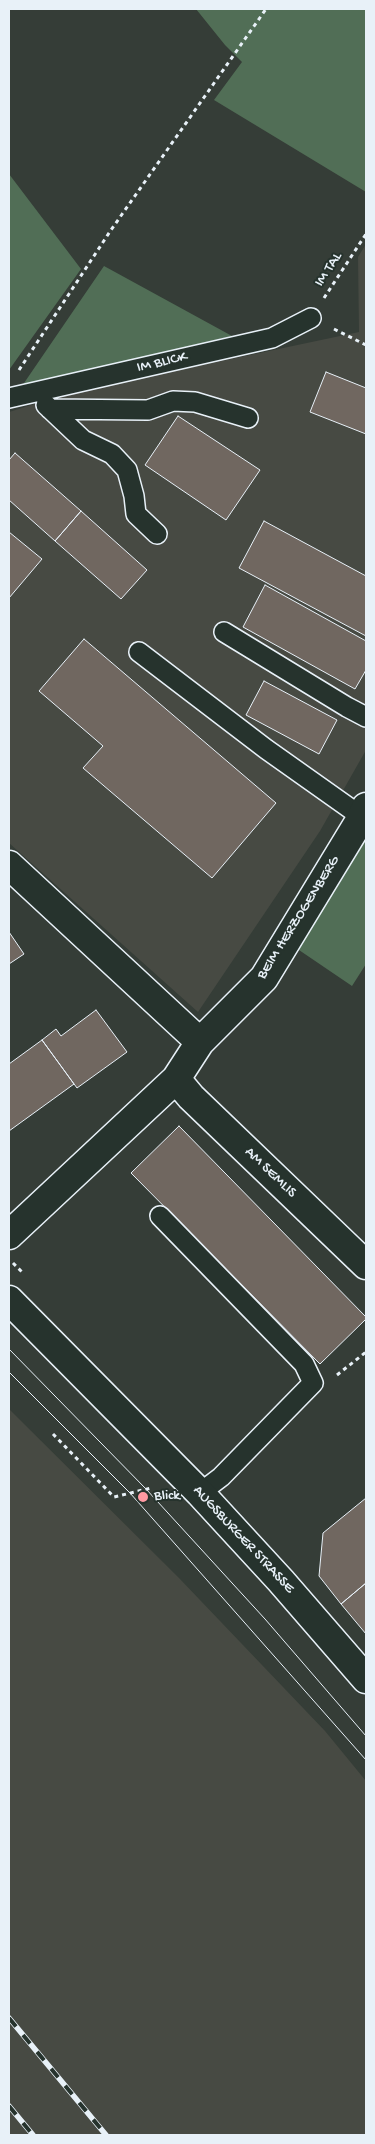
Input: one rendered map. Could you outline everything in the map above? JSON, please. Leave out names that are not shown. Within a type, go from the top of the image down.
[{"type":"street","name":"BEIM HERZOGENBERG","points":[[9,1235],[176,1079],[200,1042],[264,978],[364,812]]},
{"type":"street","points":[[9,865],[200,1042]]},
{"type":"street","name":"AM SEMLIS","points":[[176,1079],[191,1097],[366,1265]]},
{"type":"street","name":"AUGSBURGER STRASSE","points":[[9,1300],[200,1493],[366,1679]]},
{"type":"lane","name":"IM BLICK","points":[[9,398],[272,338],[311,318]]},
{"type":"lane","points":[[32,392],[83,440],[112,454],[127,470],[134,496],[136,514],[157,534]]},
{"type":"lane","points":[[50,409],[148,410],[173,401],[195,402],[248,418]]},
{"type":"lane","points":[[224,632],[348,708],[366,717]]},
{"type":"lane","points":[[139,652],[266,749],[364,812]]},
{"type":"lane","points":[[160,1216],[304,1364],[313,1383],[221,1477],[200,1493]]},
{"type":"path","points":[[14,378],[111,230],[266,9]]},
{"type":"path","name":"IM TAL","points":[[311,318],[366,234]]},
{"type":"path","points":[[311,318],[366,345]]},
{"type":"path","points":[[313,1383],[337,1375],[366,1352]]},
{"type":"path","points":[[53,1434],[114,1496],[154,1487]]},
{"type":"shaded area","points":[[366,244],[366,750],[320,831],[198,1012],[9,843],[9,412],[70,393],[359,332],[358,257]]},
{"type":"shaded area","points":[[9,1409],[179,1578],[325,1731],[366,1781],[366,2135],[9,2135]]},
{"type":"green space","points":[[196,9],[366,9],[366,192],[214,100],[242,62],[225,45]]},
{"type":"green space","points":[[9,174],[81,269],[9,370]]},
{"type":"green space","points":[[104,266],[232,336],[22,386]]},
{"type":"green space","points":[[366,816],[366,964],[352,986],[296,948]]},
{"type":"building","points":[[326,372],[366,388],[366,434],[310,412]]},
{"type":"building","points":[[178,416],[260,470],[226,520],[145,465]]},
{"type":"building","points":[[15,453],[81,511],[55,541],[9,500],[9,460]]},
{"type":"building","points":[[81,511],[147,570],[121,599],[55,541]]},
{"type":"building","points":[[264,521],[366,576],[366,636],[239,568]]},
{"type":"building","points":[[9,532],[42,559],[9,598]]},
{"type":"building","points":[[265,585],[366,641],[366,670],[355,689],[243,627]]},
{"type":"building","points":[[84,639],[276,803],[212,878],[83,768],[103,746],[39,691]]},
{"type":"building","points":[[264,681],[337,720],[319,754],[246,715]]},
{"type":"building","points":[[9,932],[24,954],[9,964]]},
{"type":"building","points":[[96,1010],[127,1052],[77,1088],[42,1040],[56,1029],[61,1036]]},
{"type":"building","points":[[42,1040],[74,1084],[9,1131],[9,1064]]},
{"type":"building","points":[[179,1126],[366,1317],[320,1364],[131,1173]]},
{"type":"building","points":[[366,1498],[366,1583],[341,1604],[319,1576],[323,1533]]},
{"type":"building","points":[[366,1583],[366,1634],[341,1604]]},
{"type":"tram line","points":[[9,1349],[146,1489],[265,1619],[366,1736]]},
{"type":"tram line","points":[[9,1372],[130,1493],[366,1760]]},
{"type":"railway","points":[[9,2018],[106,2135]]},
{"type":"railway","points":[[9,2106],[33,2135]]},
{"type":"place","name":"Blick","points":[[143,1497]]}]
